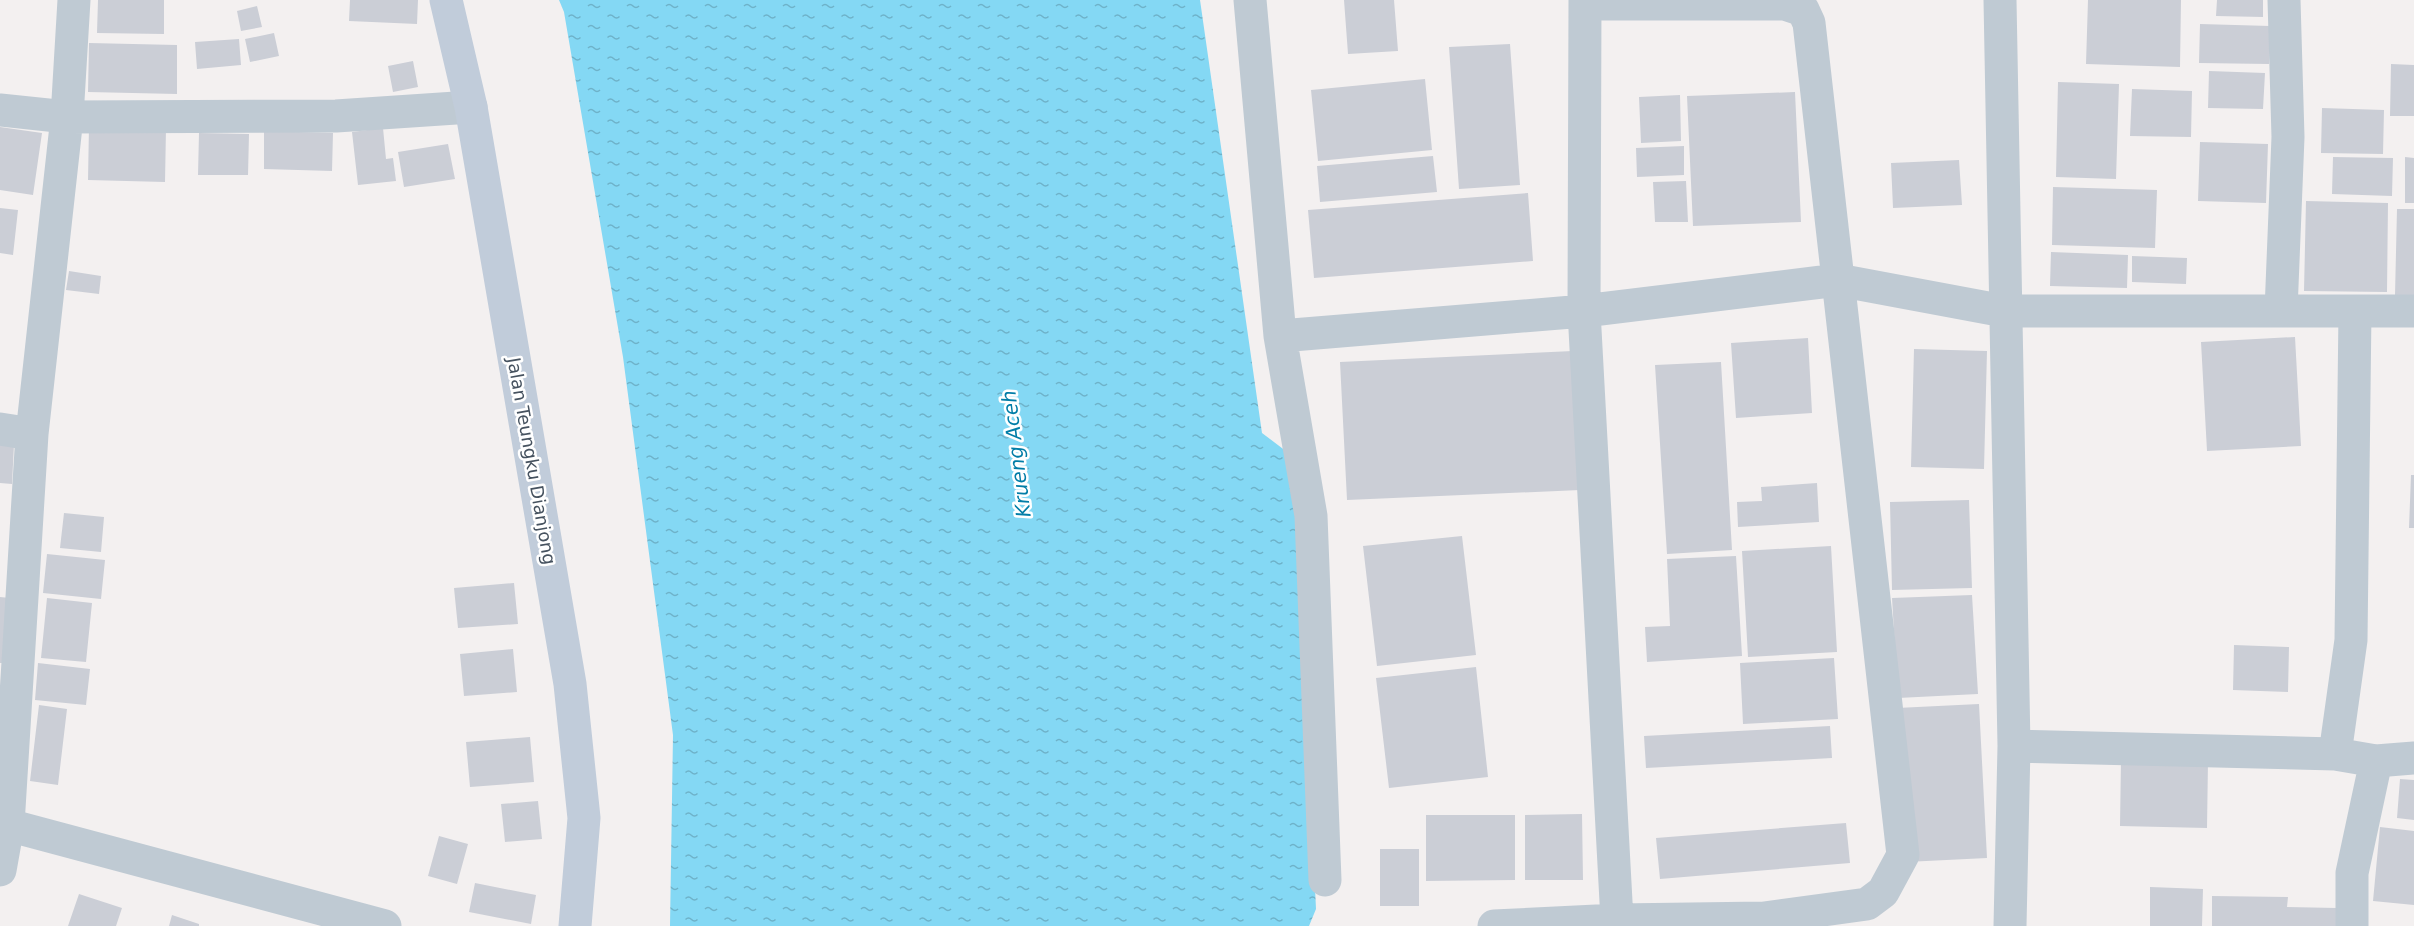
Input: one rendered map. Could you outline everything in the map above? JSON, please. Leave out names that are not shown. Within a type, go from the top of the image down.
[{"type":"street","points":[[0,870],[8,825],[8,684],[32,434],[67,117],[74,0]]},
{"type":"street","name":"Jalan Teungku Dianjong","points":[[446,0],[471,107],[570,684],[584,818],[575,926]]},
{"type":"street","points":[[1250,0],[1280,336],[1311,516],[1325,880]]},
{"type":"street","points":[[2000,0],[2004,311],[2014,746],[2010,926]]},
{"type":"street","points":[[2281,311],[2288,137],[2284,0]]},
{"type":"street","points":[[1494,926],[1617,920],[1764,918],[1867,904],[1883,892],[1903,855],[1809,24],[1803,10],[1785,4],[1585,2],[1584,311],[1617,920]]},
{"type":"street","points":[[0,110],[67,117],[336,116],[471,107]]},
{"type":"street","points":[[1280,336],[1584,311],[1838,280],[2004,311],[2414,311]]},
{"type":"street","points":[[2335,754],[2351,640],[2355,311]]},
{"type":"street","points":[[0,429],[32,434]]},
{"type":"street","points":[[2014,746],[2335,754],[2376,761],[2414,758]]},
{"type":"street","points":[[2352,926],[2352,873],[2376,761]]},
{"type":"street","points":[[8,825],[385,926]]},
{"type":"water","name":"Krueng Aceh","points":[[559,0],[1200,0],[1262,433],[1295,458],[1316,909],[1309,926],[670,926],[673,735],[623,357],[564,12]]},
{"type":"building","points":[[98,0],[164,0],[164,34],[97,33]]},
{"type":"building","points":[[350,0],[418,0],[417,24],[349,21]]},
{"type":"building","points":[[1344,0],[1394,0],[1398,51],[1348,54]]},
{"type":"building","points":[[2088,0],[2181,0],[2180,67],[2086,64]]},
{"type":"building","points":[[2217,0],[2263,0],[2263,17],[2216,16]]},
{"type":"building","points":[[257,6],[262,27],[241,31],[237,11]]},
{"type":"building","points":[[2200,24],[2270,26],[2269,64],[2199,63]]},
{"type":"building","points":[[274,33],[279,56],[250,62],[245,39]]},
{"type":"building","points":[[239,39],[241,65],[197,69],[195,42]]},
{"type":"building","points":[[89,43],[177,45],[177,94],[88,92]]},
{"type":"building","points":[[1510,44],[1520,185],[1459,189],[1449,47]]},
{"type":"building","points":[[413,61],[418,87],[393,92],[388,66]]},
{"type":"building","points":[[2391,64],[2414,65],[2414,116],[2390,116]]},
{"type":"building","points":[[2209,71],[2265,73],[2263,109],[2208,108]]},
{"type":"building","points":[[1425,79],[1432,150],[1318,161],[1311,90]]},
{"type":"building","points":[[2058,82],[2119,84],[2116,179],[2056,177]]},
{"type":"building","points":[[2132,89],[2192,91],[2191,137],[2130,136]]},
{"type":"building","points":[[1795,92],[1801,222],[1693,226],[1687,96]]},
{"type":"building","points":[[1680,95],[1681,141],[1641,143],[1639,97]]},
{"type":"building","points":[[2322,108],[2384,110],[2383,154],[2321,153]]},
{"type":"building","points":[[89,126],[166,128],[165,182],[88,180]]},
{"type":"building","points":[[0,127],[42,133],[33,195],[0,190]]},
{"type":"building","points":[[383,128],[386,159],[393,158],[396,181],[358,185],[352,132]]},
{"type":"building","points":[[264,131],[333,133],[332,171],[264,169]]},
{"type":"building","points":[[199,133],[249,134],[248,175],[198,175]]},
{"type":"building","points":[[2200,142],[2268,144],[2266,203],[2198,201]]},
{"type":"building","points":[[448,144],[455,179],[404,187],[398,152]]},
{"type":"building","points":[[1684,146],[1684,175],[1637,177],[1636,148]]},
{"type":"building","points":[[1433,156],[1437,192],[1320,202],[1317,166]]},
{"type":"building","points":[[2333,157],[2393,158],[2392,196],[2332,194]]},
{"type":"building","points":[[2405,157],[2414,158],[2414,203],[2405,203]]},
{"type":"building","points":[[1959,160],[1962,205],[1893,208],[1891,163]]},
{"type":"building","points":[[1686,181],[1688,222],[1655,222],[1653,182]]},
{"type":"building","points":[[2053,187],[2157,190],[2155,248],[2052,245]]},
{"type":"building","points":[[1528,193],[1533,261],[1314,278],[1308,210]]},
{"type":"building","points":[[2306,201],[2388,203],[2387,292],[2304,291]]},
{"type":"building","points":[[0,208],[18,210],[13,255],[0,253]]},
{"type":"building","points":[[2397,209],[2414,209],[2414,296],[2395,295]]},
{"type":"building","points":[[2051,252],[2128,255],[2127,288],[2050,286]]},
{"type":"building","points":[[2132,256],[2187,258],[2186,284],[2132,282]]},
{"type":"building","points":[[69,271],[101,276],[99,294],[66,290]]},
{"type":"building","points":[[2295,337],[2301,446],[2207,451],[2201,342]]},
{"type":"building","points":[[1808,338],[1812,413],[1736,418],[1731,343]]},
{"type":"building","points":[[1914,349],[1987,351],[1984,469],[1911,467]]},
{"type":"building","points":[[1573,351],[1580,490],[1347,500],[1340,362]]},
{"type":"building","points":[[1721,362],[1732,550],[1667,554],[1655,365]]},
{"type":"building","points":[[0,442],[14,444],[12,484],[0,483]]},
{"type":"building","points":[[2411,475],[2414,475],[2414,528],[2409,528]]},
{"type":"building","points":[[1817,483],[1819,522],[1738,527],[1737,502],[1762,501],[1761,487]]},
{"type":"building","points":[[1969,500],[1972,588],[1892,590],[1890,502]]},
{"type":"building","points":[[64,513],[104,517],[101,552],[60,548]]},
{"type":"building","points":[[1462,536],[1476,655],[1377,666],[1363,546]]},
{"type":"building","points":[[1831,546],[1837,652],[1748,657],[1742,551]]},
{"type":"building","points":[[47,554],[105,560],[101,599],[43,593]]},
{"type":"building","points":[[1736,556],[1742,656],[1647,662],[1645,627],[1670,626],[1667,559]]},
{"type":"building","points":[[514,583],[518,624],[458,628],[454,588]]},
{"type":"building","points":[[1972,595],[1978,694],[1898,698],[1892,598]]},
{"type":"building","points":[[0,597],[10,598],[3,663],[0,663]]},
{"type":"building","points":[[47,598],[92,603],[86,662],[41,658]]},
{"type":"building","points":[[2234,645],[2289,647],[2288,692],[2233,690]]},
{"type":"building","points":[[513,649],[517,692],[464,696],[460,654]]},
{"type":"building","points":[[1834,658],[1838,719],[1743,724],[1740,663]]},
{"type":"building","points":[[38,663],[90,669],[86,705],[35,700]]},
{"type":"building","points":[[1476,667],[1488,777],[1389,788],[1376,678]]},
{"type":"building","points":[[1979,704],[1987,858],[1906,862],[1897,708]]},
{"type":"building","points":[[39,705],[67,709],[58,785],[30,781]]},
{"type":"building","points":[[1830,726],[1832,758],[1646,768],[1644,736]]},
{"type":"building","points":[[530,737],[534,782],[470,787],[466,742]]},
{"type":"building","points":[[2121,760],[2208,761],[2207,828],[2120,826]]},
{"type":"building","points":[[2400,779],[2414,780],[2414,820],[2397,818]]},
{"type":"building","points":[[538,801],[542,839],[505,842],[501,804]]},
{"type":"building","points":[[1582,814],[1583,880],[1525,880],[1525,815]]},
{"type":"building","points":[[1426,815],[1515,815],[1515,880],[1426,881]]},
{"type":"building","points":[[1846,823],[1850,863],[1660,879],[1656,838]]},
{"type":"building","points":[[2380,827],[2414,831],[2414,905],[2373,901]]},
{"type":"building","points":[[439,836],[468,844],[457,884],[428,876]]},
{"type":"building","points":[[1380,849],[1419,849],[1419,906],[1380,906]]},
{"type":"building","points":[[475,883],[536,895],[531,924],[469,912]]},
{"type":"building","points":[[2150,887],[2203,889],[2202,926],[2150,926]]},
{"type":"building","points":[[79,894],[122,908],[116,926],[68,926]]},
{"type":"building","points":[[2212,896],[2288,897],[2287,907],[2337,908],[2336,926],[2212,926]]},
{"type":"building","points":[[172,915],[199,924],[199,926],[169,926]]}]
